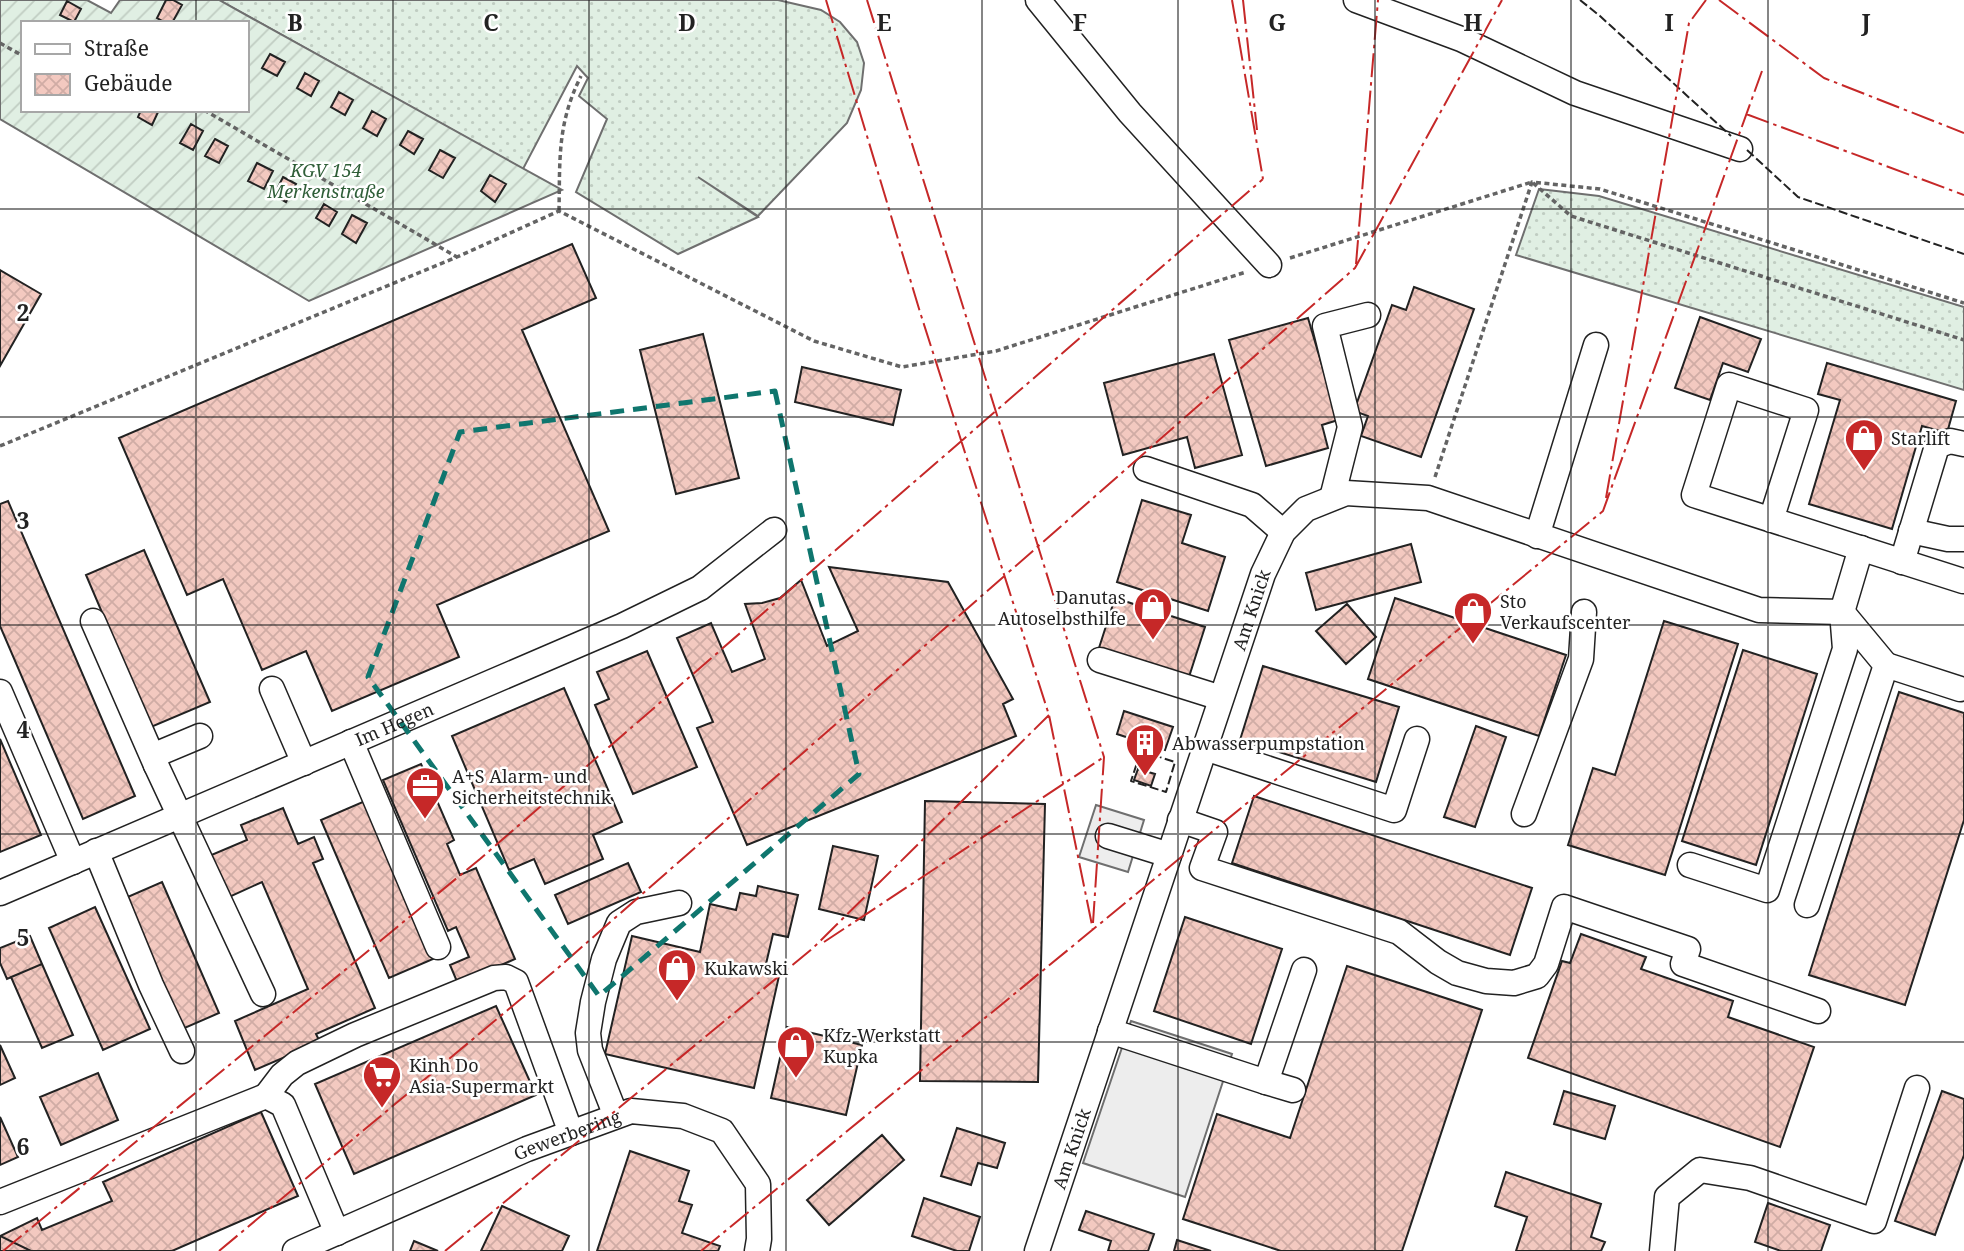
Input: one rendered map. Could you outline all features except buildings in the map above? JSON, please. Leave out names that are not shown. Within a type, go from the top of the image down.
[{"type":"street","points":[[1038,0],[1130,113],[1269,265]]},
{"type":"street","points":[[1356,0],[1461,40],[1575,93],[1740,149]]},
{"type":"street","points":[[1332,498],[1350,427],[1325,326],[1368,315]]},
{"type":"street","points":[[1537,536],[1596,345]]},
{"type":"street","points":[[1771,520],[1806,410],[1729,386],[1694,495],[1771,520],[1861,548],[1902,562],[1963,581]]},
{"type":"street","points":[[1902,562],[1937,446],[1950,442],[1964,444]]},
{"type":"street","points":[[1146,469],[1252,505],[1283,532]]},
{"type":"street","name":"Am Knick","points":[[1037,1251],[1263,574],[1283,532],[1306,509],[1346,493],[1428,498],[1759,610],[1842,612]]},
{"type":"street","name":"Im Hegen","points":[[0,893],[622,626],[700,588],[774,530]]},
{"type":"street","points":[[1911,531],[1948,539],[1964,539]]},
{"type":"street","points":[[1690,865],[1767,890],[1845,649],[1842,612],[1861,548]]},
{"type":"street","points":[[1524,814],[1581,659],[1584,612]]},
{"type":"street","points":[[1842,612],[1886,665],[1960,689]]},
{"type":"street","points":[[93,621],[178,816],[263,994]]},
{"type":"street","points":[[1100,660],[1222,698]]},
{"type":"street","points":[[1807,905],[1886,665]]},
{"type":"street","points":[[272,689],[304,763]]},
{"type":"street","points":[[0,692],[73,862]]},
{"type":"street","points":[[156,765],[158,754],[200,736]]},
{"type":"street","points":[[1205,748],[1394,810],[1417,739]]},
{"type":"street","points":[[351,742],[438,947]]},
{"type":"street","points":[[1180,820],[1215,832],[1202,868],[1399,932],[1457,973],[1486,981],[1514,983],[1537,976],[1546,964],[1564,907],[1688,949],[1683,964],[1818,1011]]},
{"type":"street","points":[[1108,835],[1169,855]]},
{"type":"street","points":[[96,851],[151,985],[182,1051]]},
{"type":"street","points":[[616,1116],[590,1049],[588,1033],[604,959],[619,923],[636,912],[679,904]]},
{"type":"street","points":[[1266,1082],[1304,970]]},
{"type":"street","points":[[0,1202],[266,1096],[297,1063],[355,1035],[494,978],[506,977],[516,982],[571,1133]]},
{"type":"street","points":[[1110,1031],[1293,1090]]},
{"type":"street","points":[[1662,1251],[1667,1197],[1700,1170],[1750,1178],[1874,1221],[1917,1088]]},
{"type":"street","points":[[266,1096],[282,1105],[337,1233]]},
{"type":"street","name":"Gewerbering","points":[[295,1251],[527,1149],[631,1111],[683,1116],[722,1131],[758,1184],[760,1239],[757,1251]]},
{"type":"path","points":[[0,43],[21,54]]},
{"type":"path","points":[[559,211],[562,127],[570,97],[580,76]]},
{"type":"path","points":[[207,112],[457,257]]},
{"type":"path","points":[[1532,182],[1571,216],[1964,340]]},
{"type":"path","points":[[1428,498],[1532,182]]},
{"type":"path","points":[[559,211],[814,341],[902,367],[996,351],[1532,182],[1600,189],[1964,303]]},
{"type":"path","points":[[0,446],[457,257],[559,211]]},
{"type":"highlighted area","points":[[775,391],[859,774],[599,996],[368,677],[460,432]]},
{"type":"green space","name":"KGV 154 Merkenstraße","points":[[0,0],[87,0],[111,13],[120,0],[219,0],[562,190],[309,301],[0,119]]},
{"type":"green space","points":[[219,0],[778,0],[821,10],[840,22],[857,42],[864,63],[861,90],[847,123],[758,216],[698,177],[758,217],[678,254],[576,192],[607,119],[579,96],[588,78],[577,66],[523,169]]},
{"type":"green space","points":[[1539,189],[1599,196],[1964,307],[1964,390],[1516,255]]},
{"type":"shaded area","points":[[1096,805],[1144,820],[1128,872],[1079,857]]},
{"type":"shaded area","points":[[1131,1021],[1232,1054],[1185,1197],[1083,1163]]},
{"type":"fence","points":[[1580,0],[1731,136]]},
{"type":"fence","points":[[1747,150],[1798,197],[1964,254]]},
{"type":"fence","points":[[1141,751],[1175,762],[1166,792],[1131,781],[1141,751]]},
{"type":"power","points":[[826,0],[920,312],[1049,715],[1093,930]]},
{"type":"power","points":[[867,0],[1104,757],[1093,923]]},
{"type":"power","points":[[1232,0],[1263,179]]},
{"type":"power","points":[[1243,0],[1257,130]]},
{"type":"power","points":[[1356,264],[1378,0]]},
{"type":"power","points":[[219,1251],[558,968],[1355,268],[1502,0]]},
{"type":"power","points":[[1606,498],[1689,23],[1706,0]]},
{"type":"power","points":[[1719,0],[1824,78],[1964,133]]},
{"type":"power","points":[[701,1251],[1603,511],[1762,71]]},
{"type":"power","points":[[1746,114],[1964,195]]},
{"type":"power","points":[[3,1251],[480,859],[1263,179]]},
{"type":"power","points":[[445,1251],[812,949],[1049,715]]},
{"type":"power","points":[[824,942],[1104,757]]},
{"type":"place","name":"Starlift","points":[[1864,472]]},
{"type":"place","name":"Danutas Autoselbsthilfe","points":[[1153,641]]},
{"type":"place","name":"Sto Verkaufscenter","points":[[1473,645]]},
{"type":"place","name":"Abwasserpumpstation","points":[[1145,777]]},
{"type":"place","name":"A+S Alarm- und Sicherheitstechnik","points":[[425,820]]},
{"type":"place","name":"Kukawski","points":[[677,1002]]},
{"type":"place","name":"Kfz-Werkstatt Kupka","points":[[796,1079]]},
{"type":"place","name":"Kinh Do Asia-Supermarkt","points":[[382,1109]]}]
